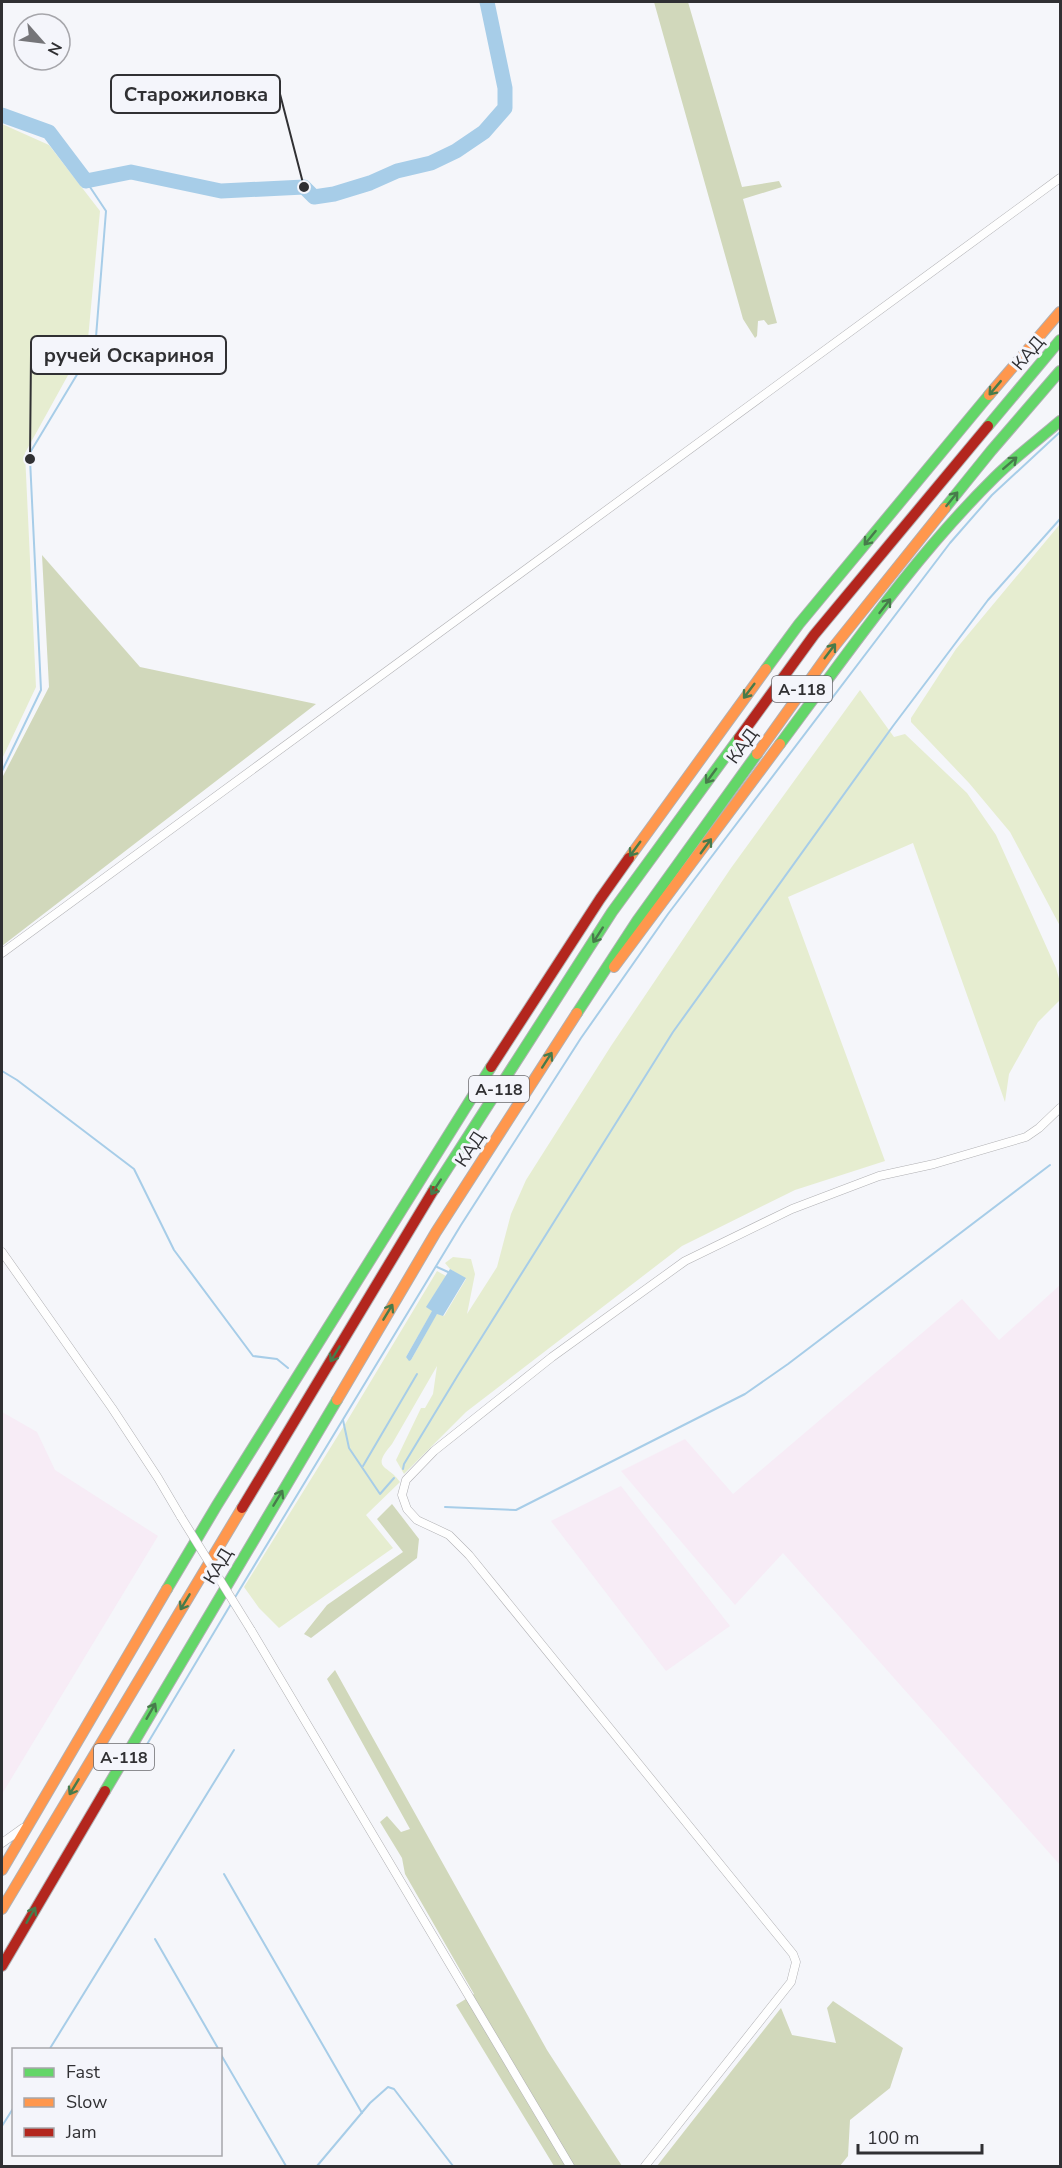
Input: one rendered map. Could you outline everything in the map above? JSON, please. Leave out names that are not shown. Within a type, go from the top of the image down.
[{"type":"main road","points":[[2,1870],[217,1505],[484,1078],[600,899],[799,624],[1060,312]]},
{"type":"main road","name":"КАД","points":[[2,1909],[419,1213],[612,912],[814,635],[1060,340]]},
{"type":"main road","name":"КАД","points":[[2,1966],[436,1232],[636,921],[832,649],[991,451],[1060,371]]},
{"type":"main road","points":[[568,1026],[671,893],[834,671],[905,579],[995,477],[1060,421]]},
{"type":"street","points":[[2,952],[1060,178]]},
{"type":"street","points":[[645,2166],[791,1982],[796,1962],[793,1954],[469,1555],[449,1535],[417,1520],[407,1509],[402,1495],[406,1480],[434,1451],[552,1357],[685,1260],[792,1209],[868,1180],[1026,1137],[1060,1108]]},
{"type":"street","points":[[2,1252],[112,1408],[158,1478],[570,2166]]},
{"type":"street","points":[[2,1843],[20,1832],[33,1819]]},
{"type":"shaded area","points":[[1060,1285],[1060,1865],[783,1553],[735,1605],[621,1471],[685,1439],[733,1494],[962,1299],[999,1340]]},
{"type":"shaded area","points":[[2,1412],[37,1432],[55,1470],[158,1536],[2,1794]]},
{"type":"shaded area","points":[[621,1486],[730,1626],[666,1671],[551,1521]]},
{"type":"green space","points":[[654,2],[688,2],[742,187],[779,181],[782,187],[743,199],[777,323],[768,325],[764,320],[758,321],[755,338],[743,319]]},
{"type":"green space","points":[[2,124],[49,145],[100,211],[88,339],[25,453],[36,687],[2,759]]},
{"type":"green space","points":[[1060,524],[1060,926],[1010,832],[969,783],[911,722],[911,718],[956,649]]},
{"type":"green space","points":[[42,555],[140,667],[316,704],[2,946],[2,778],[49,687]]},
{"type":"green space","points":[[860,690],[894,737],[905,734],[967,793],[996,835],[1056,968],[1060,982],[1060,1000],[1038,1022],[1009,1074],[1005,1102],[913,843],[788,897],[885,1161],[795,1190],[682,1246],[466,1412],[404,1474],[396,1460],[421,1408],[425,1408],[433,1394],[437,1366],[382,1458],[383,1466],[400,1482],[366,1515],[393,1548],[279,1628],[259,1608],[244,1587],[437,1271],[446,1276],[427,1306],[433,1310],[406,1357],[411,1360],[437,1313],[444,1316],[466,1279],[445,1263],[453,1257],[471,1259],[475,1274],[467,1314],[497,1267],[511,1214],[526,1180],[611,1046],[731,868]]},
{"type":"green space","points":[[392,1504],[419,1539],[417,1558],[311,1638],[304,1634],[327,1605],[403,1552],[377,1519]]},
{"type":"green space","points":[[335,1670],[547,2050],[622,2166],[554,2166],[456,2005],[474,1994],[405,1874],[402,1858],[380,1822],[387,1816],[401,1832],[410,1829],[327,1679]]},
{"type":"green space","points":[[833,2001],[903,2048],[890,2088],[850,2120],[848,2156],[840,2166],[657,2166],[781,2008],[792,2035],[836,2043],[827,2008]]},
{"type":"water","points":[[450,1269],[466,1278],[443,1316],[437,1314],[409,1361],[406,1357],[432,1311],[426,1307]]},
{"type":"waterway","points":[[2,115],[49,132],[86,181],[131,172],[221,191],[304,187],[314,197],[334,194],[370,183],[397,171],[431,163],[456,151],[484,132],[505,108],[505,88],[487,2]]},
{"type":"waterway","points":[[2,771],[41,690],[31,451],[90,353],[96,337],[106,211],[86,181]]},
{"type":"waterway","points":[[234,1599],[461,1225],[581,1038],[668,914],[950,543],[992,495],[1060,432]]},
{"type":"waterway","points":[[403,1469],[458,1375],[673,1032],[893,726],[988,600],[1060,519]]},
{"type":"waterway","points":[[2,1071],[134,1169],[174,1250],[253,1356],[277,1359],[288,1368]]},
{"type":"waterway","points":[[445,1507],[516,1510],[745,1394],[788,1364],[1050,1165]]},
{"type":"waterway","points":[[437,1267],[448,1272]]},
{"type":"waterway","points":[[363,1466],[417,1374]]},
{"type":"waterway","points":[[343,1420],[349,1448],[380,1494],[394,1478]]},
{"type":"waterway","points":[[137,1761],[231,1604]]},
{"type":"waterway","points":[[50,2048],[234,1750]]},
{"type":"waterway","points":[[224,1874],[362,2113]]},
{"type":"waterway","points":[[155,1939],[218,2048]]},
{"type":"waterway","points":[[222,2056],[286,2166]]},
{"type":"waterway","points":[[317,2166],[370,2103],[388,2087],[394,2089],[453,2166]]},
{"type":"waterway","points":[[2,2126],[12,2110]]},
{"type":"traffic: fast","points":[[988,426],[1060,340]]},
{"type":"traffic: fast","points":[[945,508],[1060,371]]},
{"type":"traffic: fast","points":[[766,669],[799,624],[989,395]]},
{"type":"traffic: fast","points":[[780,744],[882,606],[936,540],[1002,470],[1060,421]]},
{"type":"traffic: fast","points":[[433,1191],[612,912],[739,738]]},
{"type":"traffic: fast","points":[[577,1013],[637,921],[757,754]]},
{"type":"traffic: fast","points":[[167,1589],[217,1505],[491,1067]]},
{"type":"traffic: fast","points":[[105,1791],[337,1400]]},
{"type":"traffic: slow","points":[[989,395],[1060,312]]},
{"type":"traffic: slow","points":[[757,754],[832,649],[945,508]]},
{"type":"traffic: slow","points":[[629,858],[766,669]]},
{"type":"traffic: slow","points":[[614,967],[780,744]]},
{"type":"traffic: slow","points":[[337,1400],[436,1232],[577,1013]]},
{"type":"traffic: slow","points":[[2,1909],[242,1508]]},
{"type":"traffic: slow","points":[[2,1870],[167,1589]]},
{"type":"traffic: jam","points":[[739,738],[814,635],[988,426]]},
{"type":"traffic: jam","points":[[491,1067],[629,858]]},
{"type":"traffic: jam","points":[[242,1508],[433,1191]]},
{"type":"traffic: jam","points":[[2,1966],[105,1791]]},
{"type":"place","name":"Старожиловка","points":[[304,187]]},
{"type":"place","name":"ручей Оскариноя","points":[[30,459]]}]
